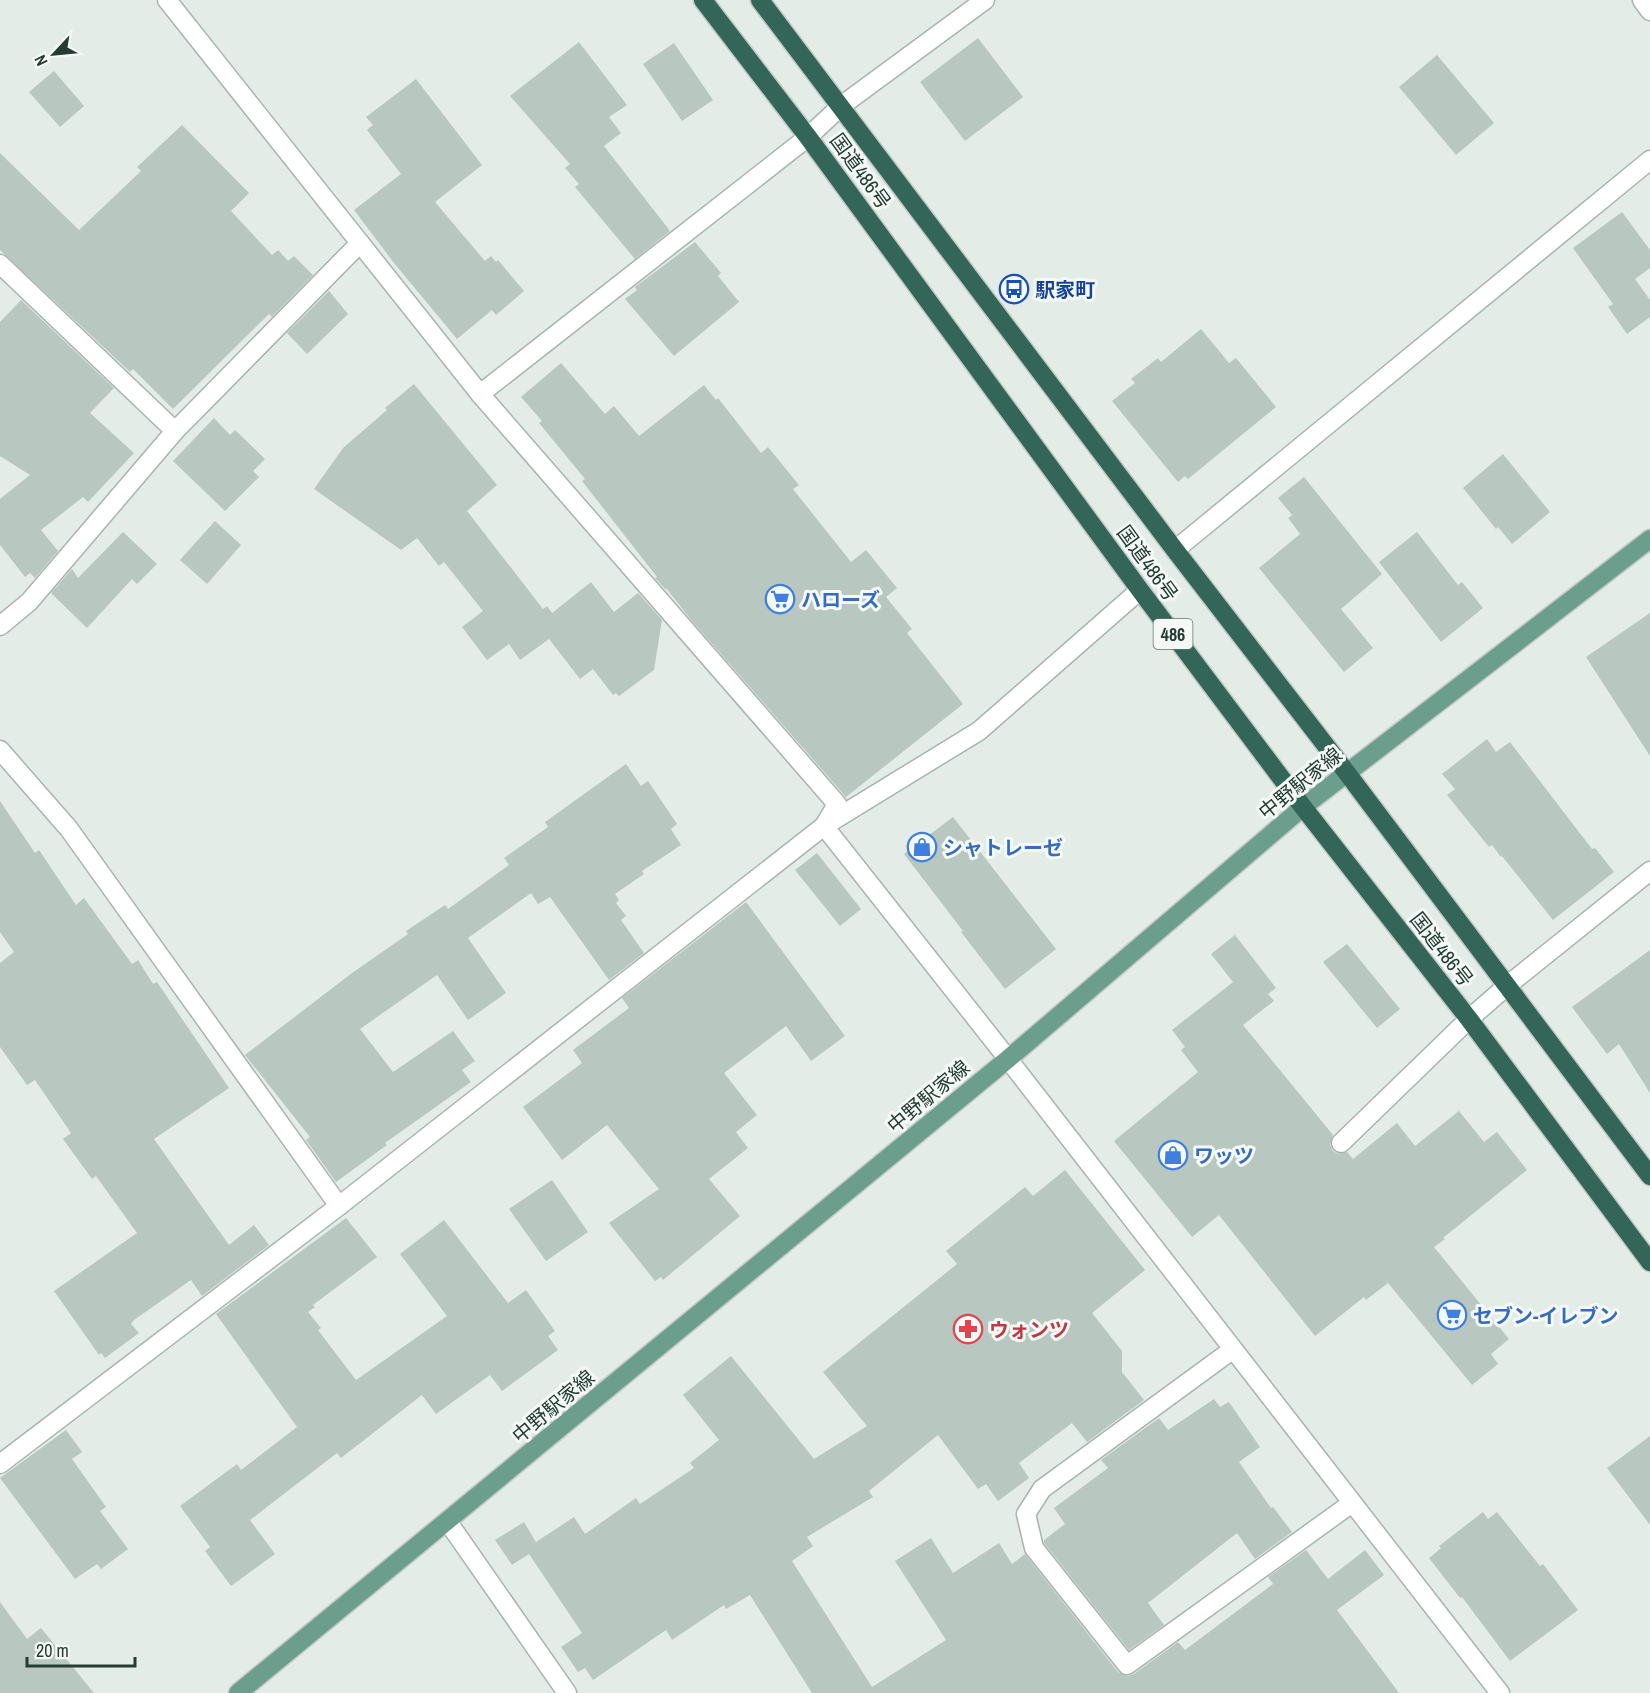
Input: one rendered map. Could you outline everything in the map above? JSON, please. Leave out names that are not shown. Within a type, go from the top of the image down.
[{"type":"highway","name":"国道486号","points":[[704,0],[808,137],[1140,590],[1303,807],[1469,1019],[1650,1262]]},
{"type":"highway","name":"国道486号","points":[[760,0],[1175,550],[1508,985],[1650,1176]]},
{"type":"main road","name":"中野駅家線","points":[[238,1693],[1008,1059],[1303,807],[1650,539]]},
{"type":"street","points":[[167,0],[480,394],[837,804],[824,826]]},
{"type":"street","points":[[480,394],[808,137],[841,106],[986,0]]},
{"type":"street","points":[[1642,0],[1650,11]]},
{"type":"street","points":[[1175,550],[1650,160]]},
{"type":"street","points":[[0,626],[29,602],[175,430],[360,243]]},
{"type":"street","points":[[0,264],[175,430]]},
{"type":"street","points":[[0,1464],[339,1206],[824,826],[979,731],[1140,590]]},
{"type":"street","points":[[0,750],[69,829],[339,1206]]},
{"type":"street","points":[[824,826],[1008,1059],[1500,1693]]},
{"type":"street","points":[[1341,1143],[1469,1019],[1650,871]]},
{"type":"street","points":[[1232,1350],[1042,1489],[1026,1514],[1034,1548],[1127,1665],[1352,1503]]},
{"type":"street","points":[[448,1522],[567,1693]]},
{"type":"building","points":[[978,38],[1023,97],[965,141],[920,82]]},
{"type":"building","points":[[579,42],[627,105],[609,117],[621,133],[604,146],[670,231],[635,259],[575,187],[579,184],[565,168],[570,164],[510,96]]},
{"type":"building","points":[[674,43],[713,100],[682,121],[643,64]]},
{"type":"building","points":[[1437,55],[1494,123],[1456,155],[1399,87]]},
{"type":"building","points":[[54,71],[84,106],[60,127],[29,92]]},
{"type":"building","points":[[416,79],[482,165],[435,202],[485,261],[491,256],[496,262],[498,260],[524,291],[496,315],[492,310],[457,339],[394,263],[354,210],[401,174],[367,130],[373,125],[366,117]]},
{"type":"building","points":[[182,125],[249,193],[231,211],[272,255],[278,250],[288,261],[294,256],[313,275],[272,317],[269,314],[173,409],[133,369],[130,372],[0,250],[0,153],[79,230],[141,171],[137,167]]},
{"type":"building","points":[[1622,212],[1650,250],[1650,268],[1635,279],[1650,300],[1650,317],[1627,334],[1608,307],[1613,304],[1573,248]]},
{"type":"building","points":[[695,242],[721,273],[718,276],[739,302],[674,356],[625,299],[637,290],[635,287]]},
{"type":"building","points":[[329,291],[348,314],[307,354],[287,333]]},
{"type":"building","points":[[21,300],[114,388],[90,413],[134,453],[88,502],[83,497],[41,530],[58,551],[35,578],[30,573],[25,577],[0,545],[0,499],[30,475],[0,456],[0,322]]},
{"type":"building","points":[[1201,329],[1229,363],[1236,358],[1276,407],[1188,479],[1185,476],[1178,482],[1112,401],[1135,383],[1131,379],[1158,358],[1161,362]]},
{"type":"building","points":[[561,363],[605,414],[614,406],[639,436],[704,385],[716,400],[718,398],[761,453],[768,447],[799,485],[793,489],[851,562],[866,550],[897,588],[886,597],[912,629],[907,633],[963,704],[846,797],[655,578],[657,577],[582,481],[585,479],[539,423],[542,421],[521,397]]},
{"type":"building","points":[[414,384],[497,485],[467,511],[543,609],[547,606],[552,613],[591,582],[614,612],[638,593],[662,620],[654,670],[619,696],[616,693],[613,695],[593,669],[580,679],[549,639],[520,660],[509,644],[487,660],[462,627],[483,611],[444,562],[439,566],[417,538],[401,550],[314,489],[343,448]]},
{"type":"building","points":[[214,418],[230,435],[235,430],[265,459],[253,471],[259,477],[225,511],[173,461]]},
{"type":"building","points":[[1503,454],[1550,512],[1512,544],[1498,527],[1496,529],[1463,488]]},
{"type":"building","points":[[1304,477],[1382,574],[1341,609],[1373,648],[1344,672],[1259,568],[1300,534],[1288,518],[1292,515],[1278,498]]},
{"type":"building","points":[[215,521],[241,545],[207,584],[180,560]]},
{"type":"building","points":[[123,532],[157,564],[137,584],[132,579],[87,628],[51,593],[72,569],[78,578]]},
{"type":"building","points":[[1417,532],[1458,585],[1462,582],[1483,608],[1441,642],[1379,562]]},
{"type":"building","points":[[1650,613],[1650,756],[1586,657]]},
{"type":"building","points":[[1487,739],[1496,752],[1510,742],[1592,849],[1595,848],[1614,872],[1553,920],[1502,856],[1492,845],[1489,847],[1447,795],[1455,789],[1442,774]]},
{"type":"building","points":[[626,764],[641,786],[648,781],[677,824],[671,829],[681,845],[642,871],[644,874],[615,894],[619,900],[616,903],[626,916],[621,920],[644,953],[609,980],[550,897],[538,904],[531,893],[468,938],[506,993],[468,1020],[437,975],[360,1029],[393,1072],[453,1031],[475,1061],[462,1070],[471,1082],[385,1143],[387,1145],[336,1182],[306,1140],[310,1137],[245,1055],[352,973],[408,934],[406,931],[445,905],[448,909],[509,865],[504,858],[548,827],[545,822]]},
{"type":"building","points":[[0,801],[35,853],[39,850],[76,905],[84,898],[132,964],[138,960],[153,984],[157,982],[229,1088],[154,1139],[229,1245],[254,1225],[269,1245],[202,1296],[191,1280],[134,1320],[131,1324],[139,1333],[105,1358],[101,1353],[99,1355],[54,1291],[137,1233],[96,1176],[92,1179],[63,1139],[71,1133],[35,1080],[27,1085],[0,1047],[0,963],[14,952],[0,932]]},
{"type":"building","points":[[953,817],[1056,949],[1005,989],[904,854]]},
{"type":"building","points":[[817,853],[861,909],[840,926],[795,870]]},
{"type":"building","points":[[746,902],[845,1036],[811,1061],[786,1026],[724,1073],[757,1115],[736,1132],[748,1148],[709,1179],[740,1216],[663,1280],[661,1277],[655,1281],[609,1223],[659,1189],[607,1125],[562,1160],[523,1107],[582,1063],[573,1050],[629,1008],[622,998]]},
{"type":"building","points":[[1235,935],[1276,988],[1268,994],[1274,1001],[1243,1025],[1333,1135],[1330,1145],[1333,1151],[1338,1154],[1347,1152],[1353,1159],[1397,1123],[1415,1146],[1459,1111],[1484,1142],[1497,1132],[1527,1170],[1434,1247],[1509,1339],[1491,1354],[1498,1364],[1472,1385],[1388,1283],[1366,1300],[1364,1297],[1315,1336],[1219,1215],[1192,1237],[1114,1141],[1198,1072],[1181,1050],[1185,1047],[1172,1030],[1233,982],[1211,954]]},
{"type":"building","points":[[1347,944],[1400,1009],[1377,1028],[1323,962]]},
{"type":"building","points":[[1650,950],[1650,1093],[1619,1044],[1607,1054],[1572,1007]]},
{"type":"building","points":[[1065,1170],[1145,1270],[1092,1313],[1122,1351],[1122,1372],[1144,1400],[1087,1442],[1072,1423],[1019,1463],[1029,1478],[998,1501],[986,1484],[978,1489],[938,1435],[869,1491],[873,1497],[807,1537],[813,1546],[792,1561],[872,1687],[946,1640],[895,1561],[931,1538],[953,1573],[999,1543],[1012,1564],[1025,1554],[1118,1672],[1128,1676],[1178,1642],[1185,1650],[1273,1584],[1268,1577],[1306,1550],[1328,1579],[1365,1550],[1384,1575],[1337,1610],[1399,1693],[812,1693],[750,1595],[726,1609],[724,1605],[672,1640],[666,1630],[593,1680],[585,1668],[578,1672],[561,1647],[582,1633],[529,1554],[512,1565],[495,1540],[524,1522],[536,1542],[574,1517],[585,1534],[636,1498],[640,1504],[694,1468],[690,1463],[719,1440],[683,1395],[731,1356],[814,1459],[867,1426],[823,1372],[957,1264],[946,1251],[1025,1187],[1033,1196]]},
{"type":"building","points":[[552,1180],[588,1232],[546,1261],[509,1209]]},
{"type":"building","points":[[346,1218],[377,1257],[313,1305],[315,1307],[308,1312],[321,1328],[318,1330],[356,1380],[447,1316],[400,1254],[444,1220],[508,1303],[526,1290],[555,1331],[548,1336],[558,1350],[502,1391],[490,1375],[436,1414],[422,1395],[341,1458],[337,1453],[250,1520],[275,1554],[231,1586],[205,1551],[210,1547],[180,1506],[237,1464],[241,1470],[297,1427],[216,1314]]},
{"type":"building","points":[[1214,1399],[1220,1407],[1229,1402],[1260,1447],[1239,1462],[1271,1508],[1273,1507],[1292,1532],[1255,1559],[1237,1533],[1148,1603],[1164,1625],[1129,1650],[1044,1543],[1044,1540],[1065,1524],[1054,1508],[1108,1468],[1101,1460],[1159,1418],[1168,1430]]},
{"type":"building","points":[[66,1430],[82,1452],[72,1459],[106,1507],[100,1511],[128,1549],[101,1569],[97,1564],[75,1579],[0,1478]]},
{"type":"building","points":[[1650,1436],[1650,1525],[1607,1468]]},
{"type":"building","points":[[1483,1512],[1488,1519],[1497,1512],[1540,1566],[1543,1564],[1578,1610],[1510,1661],[1462,1597],[1460,1598],[1429,1558],[1441,1548],[1439,1546]]},
{"type":"building","points":[[0,1602],[27,1639],[41,1628],[94,1693],[0,1693]]},
{"type":"place","name":"駅家町","points":[[1014,289]]},
{"type":"place","name":"ハローズ","points":[[780,599]]},
{"type":"place","name":"シャトレーゼ","points":[[922,847]]},
{"type":"place","name":"ワッツ","points":[[1173,1155]]},
{"type":"place","name":"セブン-イレブン","points":[[1452,1315]]},
{"type":"place","name":"ウォンツ","points":[[968,1329]]}]
